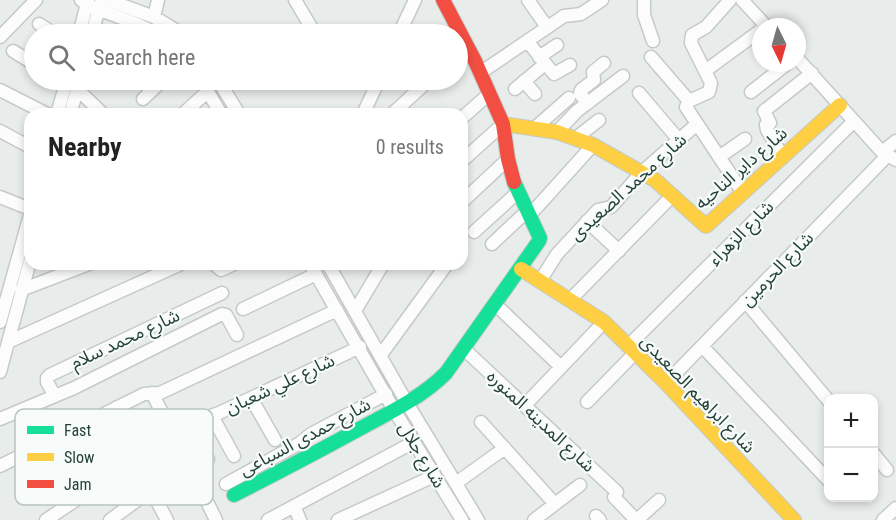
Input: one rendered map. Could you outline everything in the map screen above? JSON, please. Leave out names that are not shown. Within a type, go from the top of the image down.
[{"type":"street","points":[[0,37],[36,0]]},
{"type":"street","points":[[154,17],[158,0]]},
{"type":"street","points":[[295,0],[309,24]]},
{"type":"street","points":[[404,24],[415,0]]},
{"type":"street","points":[[528,0],[547,27]]},
{"type":"street","points":[[644,0],[644,15],[653,41]]},
{"type":"street","points":[[730,0],[706,27],[692,35],[691,43],[711,83],[709,93],[689,101],[686,107],[743,193]]},
{"type":"street","points":[[742,0],[758,18]]},
{"type":"street","points":[[446,1],[454,24]]},
{"type":"street","points":[[94,2],[154,17],[166,24]]},
{"type":"street","points":[[94,2],[136,24]]},
{"type":"street","points":[[84,24],[94,2]]},
{"type":"street","points":[[93,24],[94,2]]},
{"type":"street","points":[[480,73],[564,16],[578,15],[596,2]]},
{"type":"street","points":[[705,71],[752,37]]},
{"type":"street","points":[[527,41],[554,74],[570,65]]},
{"type":"street","points":[[535,94],[520,85],[557,45]]},
{"type":"street","points":[[13,51],[24,58]]},
{"type":"street","points":[[468,56],[480,73],[503,124],[508,159],[527,214]]},
{"type":"street","points":[[651,57],[689,101]]},
{"type":"street","points":[[588,103],[580,94],[581,90],[594,80],[593,72],[604,63]]},
{"type":"street","points":[[806,68],[888,156]]},
{"type":"street","points":[[751,92],[777,72]]},
{"type":"street","points":[[783,157],[766,128],[770,120],[764,111],[812,74]]},
{"type":"street","points":[[557,132],[622,76]]},
{"type":"street","points":[[0,90],[35,108]]},
{"type":"street","points":[[58,108],[63,90]]},
{"type":"street","points":[[72,108],[76,90]]},
{"type":"street","points":[[83,90],[98,108]]},
{"type":"street","points":[[143,99],[152,90]]},
{"type":"street","points":[[187,108],[200,90]]},
{"type":"street","points":[[207,90],[218,108]]},
{"type":"street","points":[[224,90],[235,108]]},
{"type":"street","points":[[366,108],[374,90]]},
{"type":"street","points":[[399,108],[418,90]]},
{"type":"street","points":[[639,93],[679,140]]},
{"type":"street","points":[[468,113],[489,94]]},
{"type":"street","points":[[536,127],[569,98]]},
{"type":"street","name":"شارع داير الناحيه","points":[[503,124],[536,127],[593,145],[642,172],[673,195],[706,226],[840,105]]},
{"type":"street","points":[[576,138],[599,120]]},
{"type":"street","name":"شارع الزهراء","points":[[587,402],[631,349],[854,121]]},
{"type":"street","points":[[468,156],[503,124]]},
{"type":"street","name":"شارع محمد الصعيدى","points":[[540,281],[557,254],[598,210],[610,207],[642,172],[697,124]]},
{"type":"street","points":[[0,131],[24,144]]},
{"type":"street","points":[[719,157],[745,139]]},
{"type":"street","name":"شارع الحرمين","points":[[666,383],[888,156],[896,141]]},
{"type":"street","points":[[492,244],[527,214],[593,145]]},
{"type":"street","points":[[468,196],[508,159]]},
{"type":"street","points":[[474,232],[518,192]]},
{"type":"street","points":[[570,300],[673,195]]},
{"type":"street","points":[[0,196],[24,206]]},
{"type":"street","name":"شارع حمدى السباعى","points":[[230,490],[305,459],[407,403],[446,374],[539,241],[527,214]]},
{"type":"street","points":[[587,221],[619,251]]},
{"type":"street","points":[[0,322],[3,295],[24,233]]},
{"type":"street","name":"شارع ابراهيم الصعيدى","points":[[521,269],[604,322],[666,383],[794,520]]},
{"type":"street","points":[[0,372],[27,270]]},
{"type":"street","points":[[21,290],[73,270]]},
{"type":"street","points":[[8,342],[168,270]]},
{"type":"street","points":[[243,309],[311,270]]},
{"type":"street","name":"شارع جلال","points":[[314,270],[360,347],[394,410],[462,520]]},
{"type":"street","name":"شارع جلال","points":[[331,270],[407,403],[478,520]]},
{"type":"street","points":[[355,312],[380,270]]},
{"type":"street","points":[[380,356],[443,270]]},
{"type":"street","name":"شارع محمد سلام","points":[[55,396],[47,382],[50,375],[222,293]]},
{"type":"street","points":[[745,302],[824,395]]},
{"type":"street","points":[[496,305],[561,367]]},
{"type":"street","points":[[113,409],[144,394],[156,393],[338,310]]},
{"type":"street","points":[[24,409],[222,314],[226,315],[237,335]]},
{"type":"street","points":[[525,405],[604,322]]},
{"type":"street","points":[[702,346],[824,476]]},
{"type":"street","name":"شارع علي شعبان","points":[[213,416],[360,347]]},
{"type":"street","name":"شارع المدينه المنوره","points":[[464,349],[525,405],[637,520]]},
{"type":"street","points":[[156,393],[163,409]]},
{"type":"street","points":[[230,490],[311,434],[386,394]]},
{"type":"street","points":[[251,398],[275,440]]},
{"type":"street","points":[[0,419],[15,413]]},
{"type":"street","points":[[213,418],[234,456]]},
{"type":"street","points":[[481,422],[555,504]]},
{"type":"street","points":[[268,520],[414,442]]},
{"type":"street","points":[[456,483],[504,448]]},
{"type":"street","points":[[0,466],[15,458]]},
{"type":"street","points":[[878,460],[887,470]]},
{"type":"street","points":[[338,520],[434,476]]},
{"type":"street","points":[[534,520],[580,485]]},
{"type":"street","points":[[637,520],[659,500]]},
{"type":"street","name":"شارع علي شعبان","points":[[46,520],[68,505]]},
{"type":"street","points":[[110,520],[130,505]]},
{"type":"street","points":[[159,505],[167,520]]},
{"type":"street","points":[[209,505],[216,520]]},
{"type":"street","points":[[294,506],[300,520]]},
{"type":"street","points":[[883,520],[896,508]]},
{"type":"traffic: fast","points":[[234,495],[395,410],[437,382],[446,373],[539,241],[540,238],[514,182]]},
{"type":"traffic: slow","points":[[503,124],[557,132],[593,145],[655,180],[706,226],[840,105]]},
{"type":"traffic: slow","points":[[521,269],[604,322],[666,383],[794,520]]},
{"type":"traffic: jam","points":[[443,0],[456,24]]},
{"type":"traffic: jam","points":[[468,48],[503,124],[514,182]]}]
